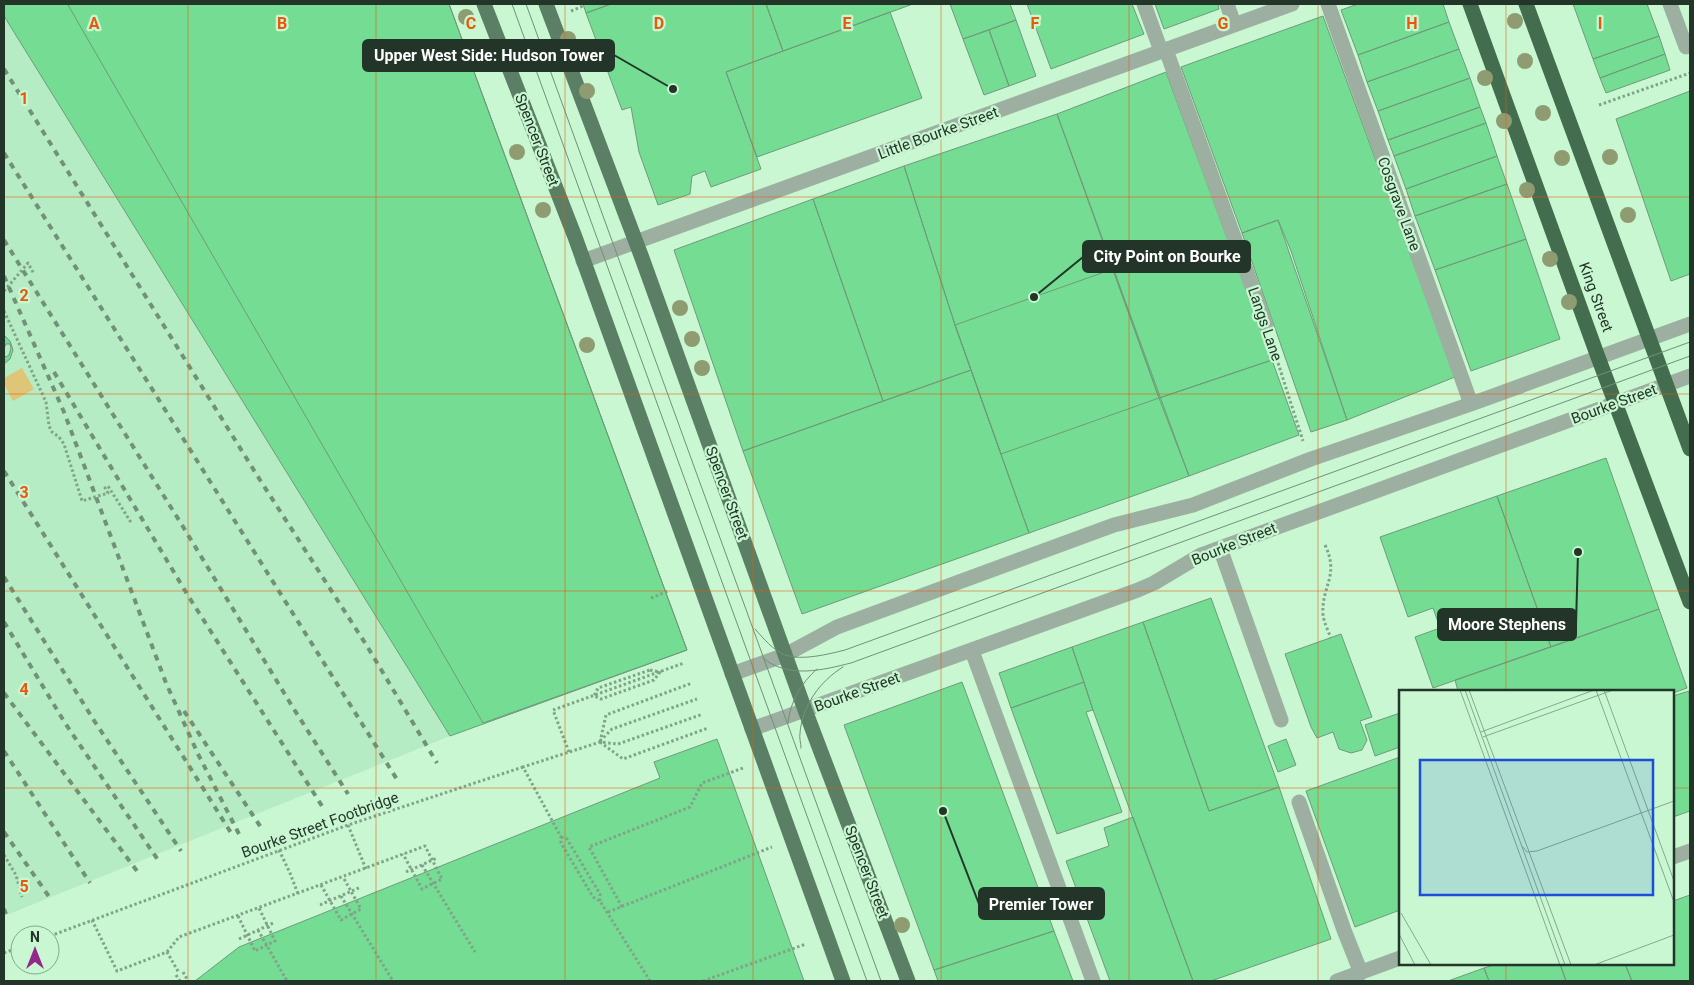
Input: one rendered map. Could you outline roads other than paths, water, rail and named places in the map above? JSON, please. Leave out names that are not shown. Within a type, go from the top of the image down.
[{"type":"highway","name":"King Street","points":[[1470,4],[1598,357],[1690,602]]},
{"type":"highway","points":[[1526,4],[1690,449]]},
{"type":"main road","name":"Spencer Street","points":[[484,4],[583,261],[843,981]]},
{"type":"main road","name":"Spencer Street","points":[[546,4],[636,242],[805,710],[908,981]]},
{"type":"street","name":"Langs Lane","points":[[1144,4],[1266,325]]},
{"type":"street","points":[[1227,4],[1234,24]]},
{"type":"street","name":"Little Bourke Street","points":[[583,261],[1292,4]]},
{"type":"street","name":"Cosgrave Lane","points":[[1328,4],[1471,404]]},
{"type":"street","points":[[1670,4],[1686,47]]},
{"type":"street","points":[[732,674],[785,655],[837,626],[1114,526],[1193,505],[1311,459],[1471,404],[1690,324]]},
{"type":"street","name":"Bourke Street","points":[[752,729],[1154,583],[1201,555],[1690,376]]},
{"type":"street","points":[[1220,548],[1281,720]]},
{"type":"street","points":[[972,650],[1093,981]]},
{"type":"street","points":[[1299,802],[1361,973]]},
{"type":"street","points":[[1674,857],[1690,851]]},
{"type":"street","points":[[1337,981],[1399,958]]},
{"type":"tram line","points":[[512,4],[867,981]]},
{"type":"tram line","points":[[526,4],[881,981]]},
{"type":"tram line","points":[[755,629],[777,651],[792,657],[815,656],[845,650],[1690,342]]},
{"type":"tram line","points":[[763,658],[773,665],[794,671],[817,670],[851,663],[1690,356]]},
{"type":"tram line","points":[[801,748],[801,723],[808,704],[827,679],[843,667]]},
{"type":"tram line","points":[[788,723],[797,693],[817,669]]},
{"type":"railway","points":[[4,69],[260,480],[367,646],[437,763]]},
{"type":"railway","points":[[4,153],[398,781]]},
{"type":"railway","points":[[4,240],[348,794]]},
{"type":"railway","points":[[4,276],[64,412],[166,683],[198,754],[240,836]]},
{"type":"railway","points":[[54,372],[187,594],[322,806]]},
{"type":"railway","points":[[4,471],[233,836]]},
{"type":"railway","points":[[4,577],[95,722],[181,851]]},
{"type":"railway","points":[[4,622],[65,723],[158,860]]},
{"type":"railway","points":[[4,693],[137,871]]},
{"type":"railway","points":[[184,711],[262,829]]},
{"type":"railway","points":[[4,751],[90,883]]},
{"type":"railway","points":[[4,832],[50,898]]},
{"type":"railway","points":[[4,909],[6,914]]},
{"type":"place","name":"Upper West Side: Hudson Tower","points":[[673,89]]},
{"type":"place","name":"City Point on Bourke","points":[[1034,297]]},
{"type":"place","name":"Moore Stephens","points":[[1578,552]]},
{"type":"place","name":"Premier Tower","points":[[943,811]]}]
